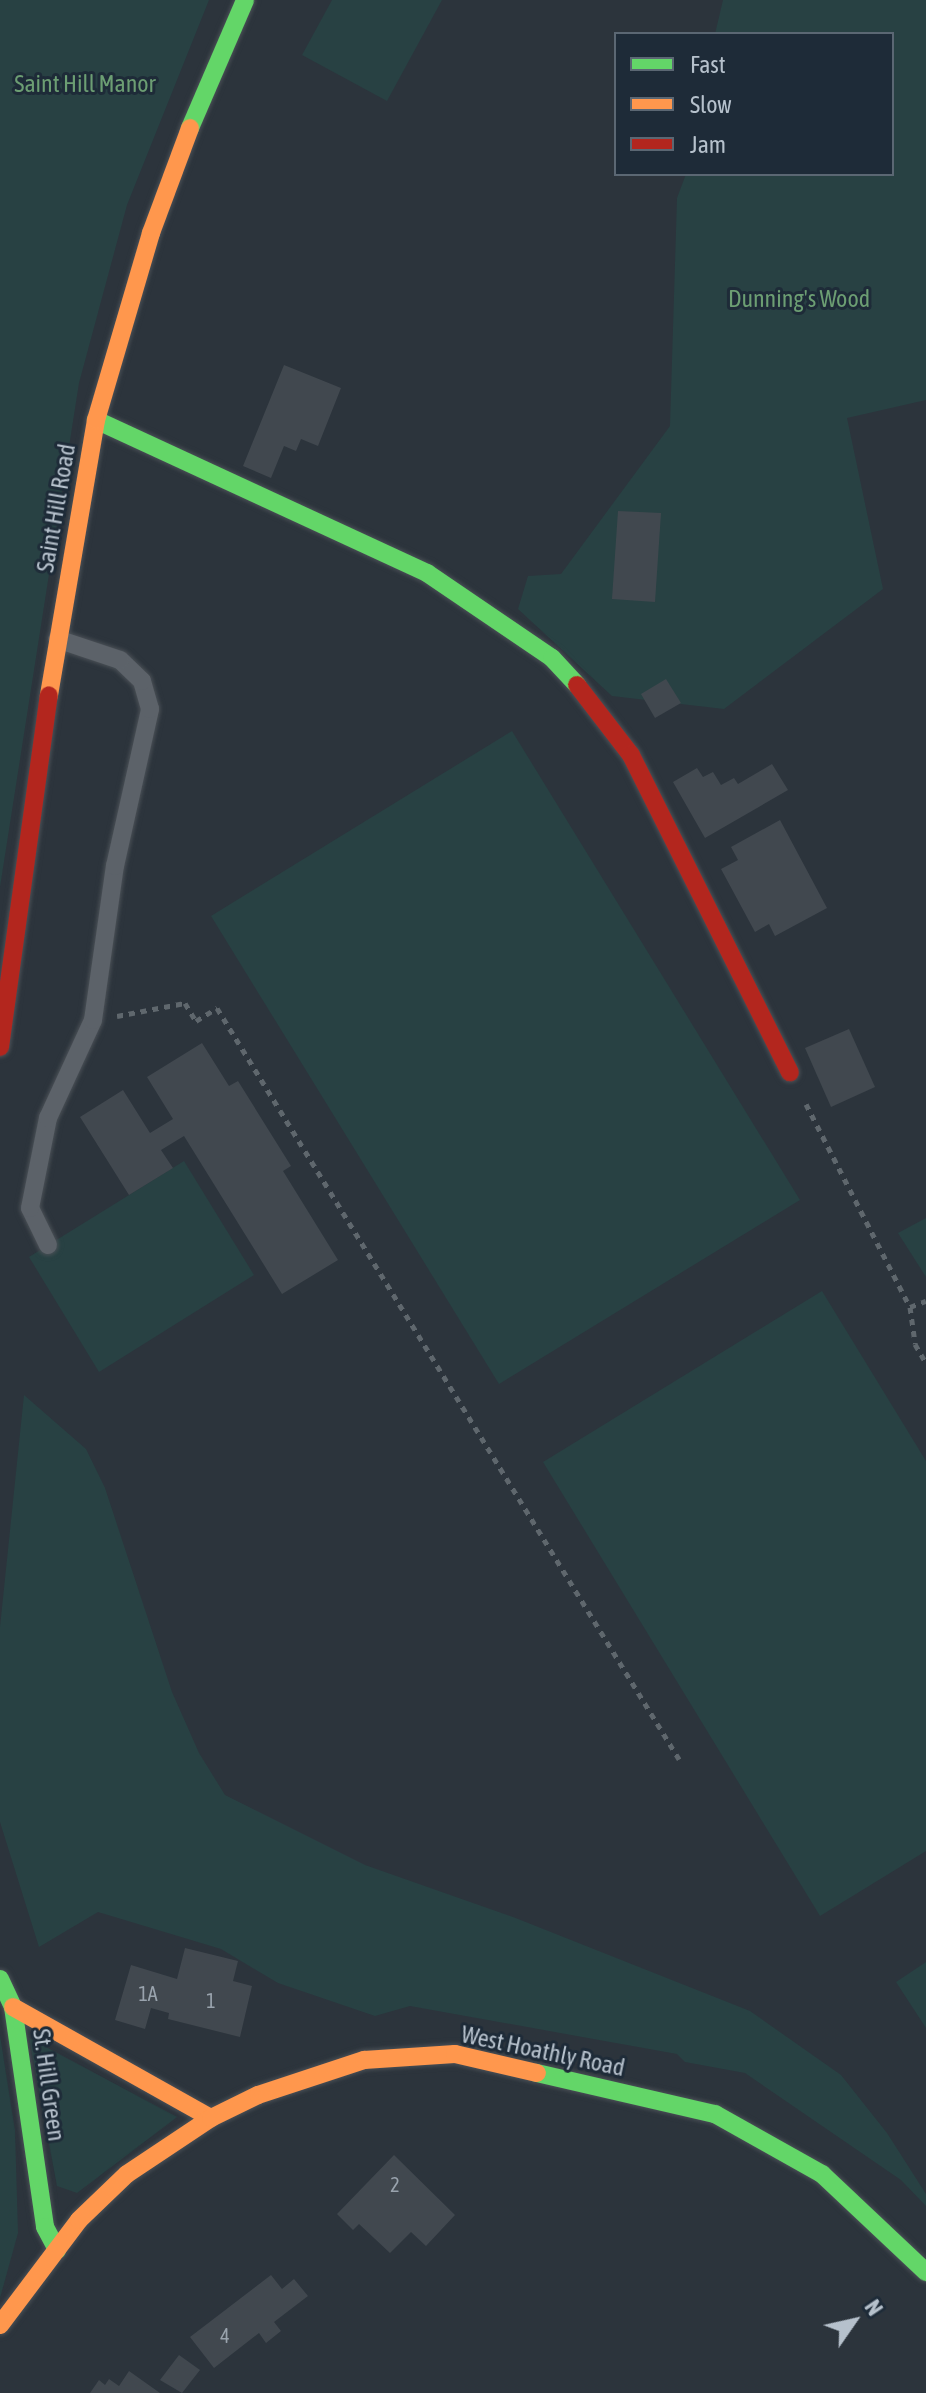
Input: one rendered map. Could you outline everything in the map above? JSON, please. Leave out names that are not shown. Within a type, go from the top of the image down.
[{"type":"street","name":"Saint Hill Road","points":[[0,1047],[57,639],[96,420],[151,233],[207,81],[245,0]]},
{"type":"street","points":[[96,420],[427,573],[552,658],[596,705],[631,755],[790,1072]]},
{"type":"street","points":[[0,1979],[13,2007]]},
{"type":"street","name":"St. Hill Green","points":[[13,2007],[211,2118]]},
{"type":"street","name":"St. Hill Green","points":[[13,2007],[45,2227],[57,2250]]},
{"type":"street","name":"West Hoathly Road","points":[[0,2325],[57,2250],[127,2174],[211,2118],[258,2095],[364,2060],[455,2054],[715,2114],[822,2174],[926,2272]]},
{"type":"lane","points":[[48,1245],[30,1208],[48,1118],[93,1020],[115,866],[150,709],[142,681],[120,660],[57,639]]},
{"type":"path","points":[[93,1020],[185,1003],[196,1021],[217,1008],[679,1759]]},
{"type":"path","points":[[790,1072],[910,1307],[915,1344],[926,1363]]},
{"type":"path","points":[[910,1307],[926,1301]]},
{"type":"green space","name":"Saint Hill Manor","points":[[0,0],[209,0],[127,205],[79,383],[0,887]]},
{"type":"green space","points":[[332,0],[442,0],[387,101],[302,55]]},
{"type":"green space","name":"Dunning's Wood","points":[[723,0],[926,0],[926,400],[847,418],[883,589],[724,709],[612,696],[518,609],[528,576],[561,574],[670,426],[677,198],[685,176],[894,176],[894,32],[715,32]]},
{"type":"green space","points":[[512,731],[800,1200],[499,1384],[211,916]]},
{"type":"green space","points":[[184,1161],[254,1275],[99,1372],[29,1257]]},
{"type":"green space","points":[[926,1218],[926,1277],[898,1233]]},
{"type":"green space","points":[[822,1291],[926,1461],[926,1851],[820,1916],[543,1462]]},
{"type":"green space","points":[[24,1395],[86,1449],[105,1488],[172,1692],[199,1753],[225,1795],[365,1865],[513,1917],[750,2011],[841,2075],[887,2133],[926,2194],[926,2206],[901,2180],[745,2073],[685,2062],[677,2054],[410,2006],[375,2016],[278,1983],[221,1949],[98,1912],[39,1947],[0,1822],[0,1627]]},
{"type":"green space","points":[[926,1962],[926,2028],[896,1982]]},
{"type":"green space","points":[[0,2035],[15,2131],[18,2233],[0,2298]]},
{"type":"green space","points":[[29,2038],[177,2117],[77,2193],[57,2186]]},
{"type":"building","points":[[284,365],[341,388],[318,446],[301,439],[296,451],[284,446],[271,478],[243,466]]},
{"type":"building","points":[[618,511],[661,513],[655,602],[612,599]]},
{"type":"building","points":[[666,679],[681,703],[655,718],[641,694]]},
{"type":"building","points":[[772,764],[788,790],[705,838],[673,782],[697,768],[703,777],[713,772],[721,785],[734,778],[738,784]]},
{"type":"building","points":[[780,820],[827,908],[775,936],[769,924],[755,932],[721,869],[738,860],[731,847]]},
{"type":"building","points":[[849,1029],[875,1087],[831,1107],[805,1048]]},
{"type":"building","points":[[202,1043],[229,1086],[238,1081],[291,1166],[283,1171],[338,1260],[282,1294],[184,1136],[161,1150],[173,1168],[129,1195],[80,1117],[123,1090],[150,1133],[173,1119],[147,1077]]},
{"type":"building","points":[[185,1948],[238,1961],[233,1981],[252,1986],[240,2037],[168,2019],[169,2013],[151,2008],[145,2029],[115,2020],[131,1965],[177,1979]]},
{"type":"building","points":[[394,2155],[455,2215],[426,2246],[411,2232],[390,2253],[359,2224],[353,2230],[337,2214]]},
{"type":"building","points":[[271,2275],[282,2289],[294,2279],[308,2296],[274,2322],[281,2331],[266,2343],[259,2333],[214,2368],[190,2337]]},
{"type":"building","points":[[179,2355],[200,2370],[182,2393],[160,2380]]},
{"type":"building","points":[[129,2371],[160,2393],[90,2393],[99,2380],[105,2385],[109,2379],[119,2386]]},
{"type":"traffic: fast","points":[[190,128],[245,0]]},
{"type":"traffic: fast","points":[[96,420],[427,573],[552,658],[577,685]]},
{"type":"traffic: fast","points":[[0,1979],[13,2007],[45,2227],[57,2250]]},
{"type":"traffic: fast","points":[[537,2073],[715,2114],[822,2174],[926,2272]]},
{"type":"traffic: slow","points":[[49,695],[96,420],[151,233],[190,128]]},
{"type":"traffic: slow","points":[[13,2007],[211,2118]]},
{"type":"traffic: slow","points":[[0,2325],[79,2220],[127,2174],[211,2118],[258,2095],[364,2060],[455,2054],[537,2073]]},
{"type":"traffic: jam","points":[[577,685],[631,755],[790,1072]]},
{"type":"traffic: jam","points":[[0,1047],[49,695]]}]
